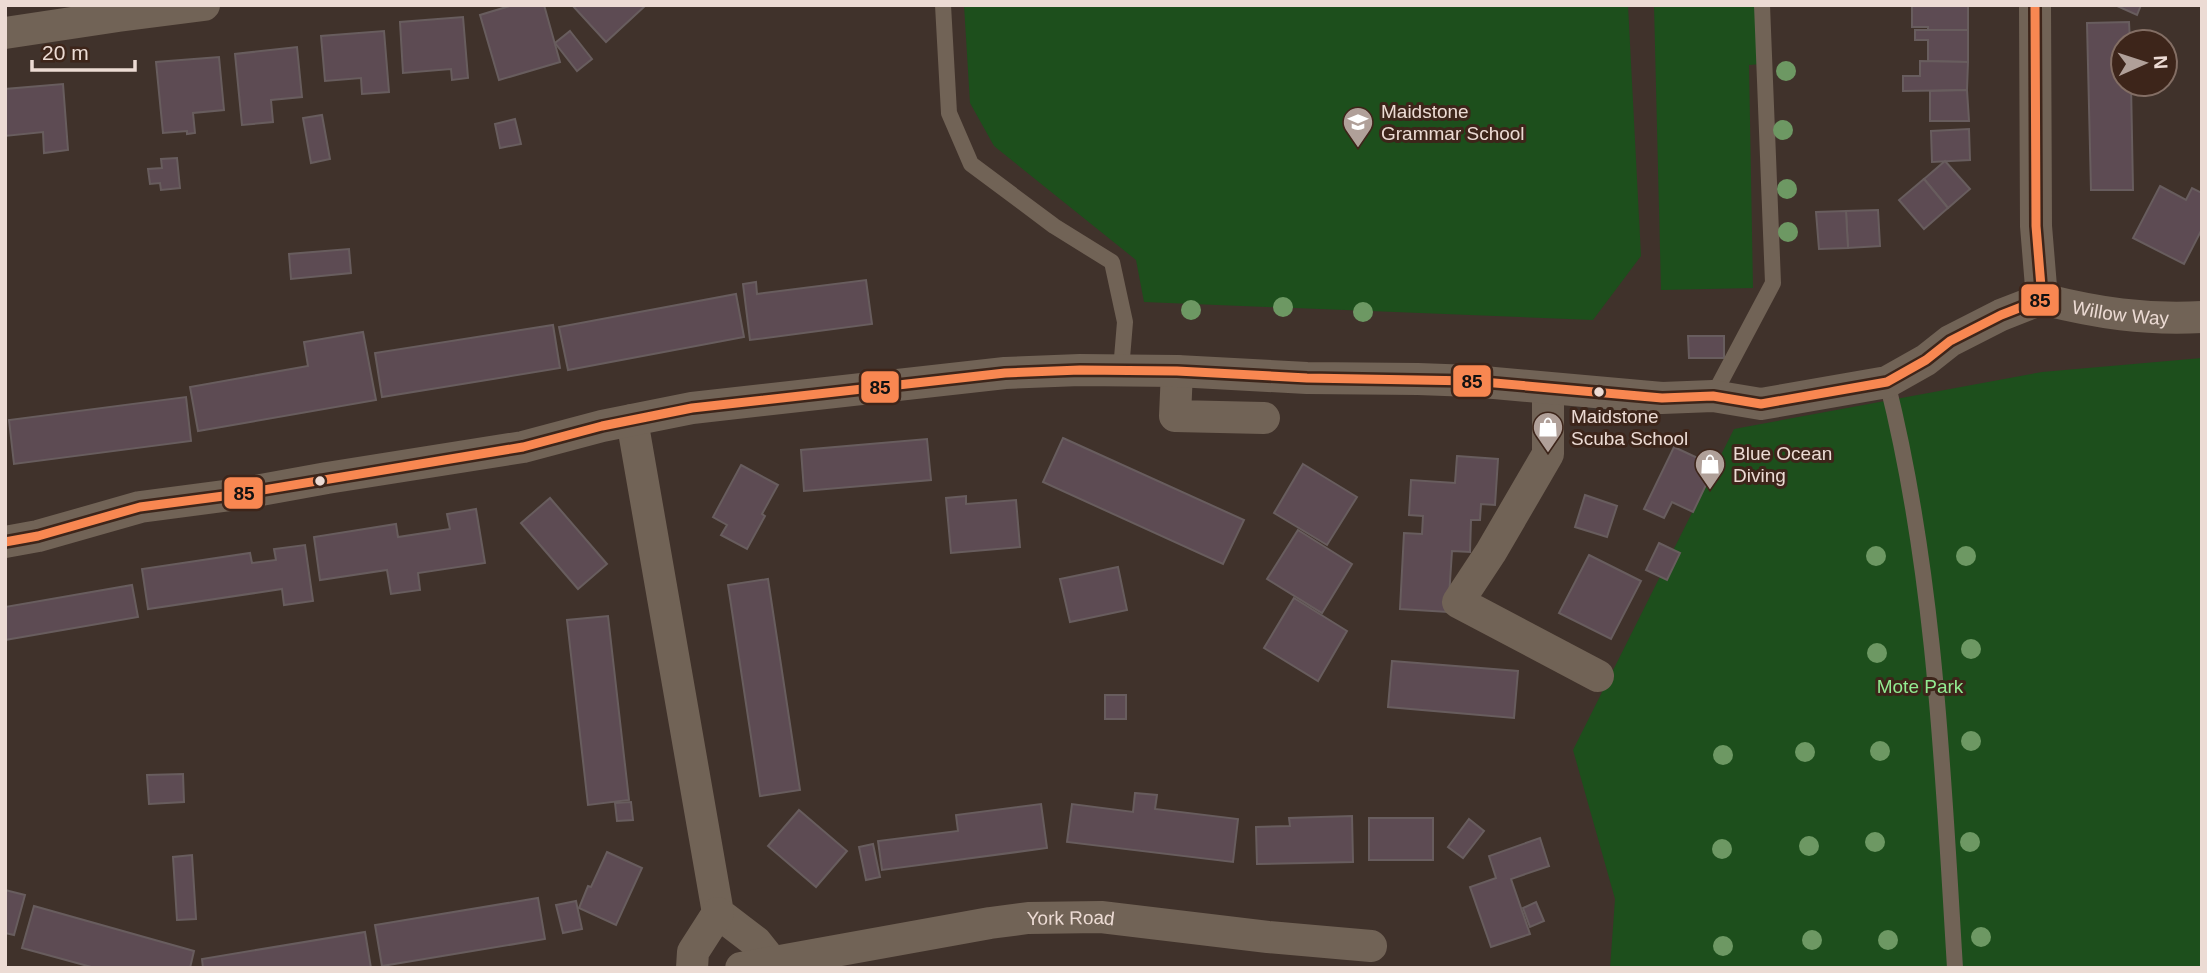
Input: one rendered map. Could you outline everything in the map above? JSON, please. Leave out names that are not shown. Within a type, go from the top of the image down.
[{"type":"street","points":[[5,33],[117,10],[204,5]]},
{"type":"street","points":[[5,542],[38,536],[140,507],[239,494],[523,447],[602,426],[692,408],[1004,373],[1122,370],[1307,378],[1472,381],[1662,398],[1713,396],[1760,404],[1887,382],[1926,360],[1950,341],[2001,315],[2042,299],[2036,226],[2035,5]]},
{"type":"street","name":"Willow Way","points":[[2042,299],[2097,312],[2142,318],[2202,317]]},
{"type":"street","points":[[1177,371],[1175,416],[1264,418]]},
{"type":"street","points":[[1548,389],[1548,454],[1491,552],[1458,602],[1598,676]]},
{"type":"street","points":[[632,420],[718,913],[756,943],[772,962]]},
{"type":"street","points":[[692,968],[693,952],[718,913]]},
{"type":"street","name":"York Road","points":[[741,968],[990,923],[1039,918],[1101,917],[1255,936],[1371,946]]},
{"type":"lane","points":[[943,5],[949,113],[971,164],[1055,226],[1112,262],[1125,323],[1122,370]]},
{"type":"lane","points":[[1713,396],[1773,283],[1762,5]]},
{"type":"lane","points":[[1887,382],[1902,444],[1927,598],[1955,968]]},
{"type":"green space","name":"Maidstone Grammar School","points":[[964,5],[1628,5],[1641,256],[1593,320],[1144,302],[1136,260],[994,146],[970,103]]},
{"type":"green space","points":[[1654,5],[1759,5],[1761,64],[1749,65],[1753,288],[1661,290]]},
{"type":"green space","name":"Mote Park","points":[[2202,358],[2202,968],[1610,968],[1615,899],[1573,750],[1734,429],[2042,372]]},
{"type":"building","points":[[513,5],[544,5],[560,62],[499,80],[480,15]]},
{"type":"building","points":[[572,5],[646,5],[606,42]]},
{"type":"building","points":[[1912,5],[1968,5],[1968,30],[1928,31],[1928,27],[1912,27]]},
{"type":"building","points":[[2115,5],[2141,5],[2137,15]]},
{"type":"building","points":[[463,17],[468,78],[452,80],[451,69],[403,73],[400,22]]},
{"type":"building","points":[[2129,22],[2129,28],[2109,28],[2109,98],[2131,98],[2133,190],[2091,190],[2087,23]]},
{"type":"building","points":[[1915,30],[1968,30],[1968,62],[1928,61],[1928,40],[1915,40]]},
{"type":"building","points":[[384,31],[389,92],[362,94],[361,78],[325,81],[321,36]]},
{"type":"building","points":[[570,31],[592,59],[577,71],[555,43]]},
{"type":"building","points":[[297,47],[302,97],[271,100],[273,122],[242,125],[235,54]]},
{"type":"building","points":[[219,57],[224,110],[193,113],[195,133],[163,133],[156,62]]},
{"type":"building","points":[[1920,61],[1968,62],[1967,90],[1903,91],[1903,76],[1920,76]]},
{"type":"building","points":[[63,84],[68,150],[44,153],[43,132],[5,136],[5,89]]},
{"type":"building","points":[[1967,90],[1969,121],[1930,121],[1930,91]]},
{"type":"building","points":[[322,115],[330,159],[311,163],[303,118]]},
{"type":"building","points":[[515,119],[521,144],[500,148],[495,124]]},
{"type":"building","points":[[1969,129],[1970,160],[1932,162],[1931,131]]},
{"type":"building","points":[[177,158],[180,188],[161,190],[160,183],[150,184],[148,169],[162,168],[161,159]]},
{"type":"building","points":[[1945,161],[1970,189],[1948,208],[1924,179]]},
{"type":"building","points":[[1924,179],[1948,208],[1924,229],[1899,200]]},
{"type":"building","points":[[2160,186],[2186,200],[2192,188],[2202,193],[2202,229],[2184,264],[2133,238]]},
{"type":"building","points":[[1878,210],[1880,246],[1848,248],[1846,211]]},
{"type":"building","points":[[1846,211],[1848,248],[1819,249],[1816,212]]},
{"type":"building","points":[[349,249],[351,273],[291,279],[289,254]]},
{"type":"building","points":[[866,280],[872,324],[750,340],[743,284],[756,282],[757,294]]},
{"type":"building","points":[[736,294],[744,337],[568,370],[559,327]]},
{"type":"building","points":[[553,325],[560,368],[382,397],[375,353]]},
{"type":"building","points":[[363,332],[376,400],[198,431],[190,387],[308,366],[304,342]]},
{"type":"building","points":[[1688,336],[1724,336],[1724,358],[1689,358]]},
{"type":"building","points":[[186,397],[191,441],[14,464],[9,420]]},
{"type":"building","points":[[1063,438],[1244,520],[1223,564],[1043,482]]},
{"type":"building","points":[[927,439],[931,480],[804,491],[801,450]]},
{"type":"building","points":[[1674,447],[1715,466],[1693,512],[1672,502],[1664,518],[1644,509]]},
{"type":"building","points":[[1457,456],[1498,459],[1495,505],[1481,504],[1480,520],[1471,520],[1470,552],[1452,551],[1448,612],[1400,609],[1404,533],[1422,534],[1423,516],[1409,515],[1411,480],[1455,483]]},
{"type":"building","points":[[1303,464],[1357,497],[1327,545],[1274,513]]},
{"type":"building","points":[[741,465],[778,485],[747,549],[721,535],[727,525],[713,517]]},
{"type":"building","points":[[1585,495],[1617,506],[1607,537],[1575,527]]},
{"type":"building","points":[[966,496],[966,504],[1016,500],[1020,547],[951,553],[946,498]]},
{"type":"building","points":[[550,498],[607,564],[578,589],[521,523]]},
{"type":"building","points":[[476,509],[485,563],[418,573],[420,590],[391,594],[387,570],[320,580],[314,537],[396,524],[398,537],[450,529],[447,514]]},
{"type":"building","points":[[1298,530],[1352,564],[1322,613],[1267,579]]},
{"type":"building","points":[[1659,543],[1680,553],[1667,580],[1646,570]]},
{"type":"building","points":[[305,545],[313,601],[284,605],[282,589],[148,609],[142,569],[250,553],[252,563],[276,560],[274,549]]},
{"type":"building","points":[[1589,555],[1641,581],[1611,639],[1559,613]]},
{"type":"building","points":[[1118,567],[1127,610],[1070,622],[1060,579]]},
{"type":"building","points":[[768,579],[800,790],[760,796],[728,585]]},
{"type":"building","points":[[132,585],[138,617],[5,640],[5,607]]},
{"type":"building","points":[[1294,598],[1347,631],[1318,681],[1264,648]]},
{"type":"building","points":[[608,616],[629,800],[588,805],[567,620]]},
{"type":"building","points":[[1392,661],[1518,671],[1514,718],[1388,707]]},
{"type":"building","points":[[1105,695],[1126,695],[1126,719],[1105,719]]},
{"type":"building","points":[[183,774],[184,802],[149,804],[147,775]]},
{"type":"building","points":[[1135,793],[1157,795],[1155,809],[1238,819],[1233,862],[1067,842],[1072,804],[1133,812]]},
{"type":"building","points":[[631,802],[633,820],[617,821],[615,803]]},
{"type":"building","points":[[1041,804],[1047,848],[882,870],[878,841],[958,831],[956,815]]},
{"type":"building","points":[[799,810],[847,851],[816,887],[768,846]]},
{"type":"building","points":[[1352,816],[1353,862],[1257,864],[1256,827],[1290,826],[1289,818]]},
{"type":"building","points":[[1369,818],[1433,818],[1433,860],[1369,860]]},
{"type":"building","points":[[1469,819],[1484,831],[1463,858],[1448,847]]},
{"type":"building","points":[[1540,838],[1549,866],[1511,879],[1530,934],[1491,947],[1470,887],[1496,878],[1489,856]]},
{"type":"building","points":[[873,844],[880,877],[866,880],[859,847]]},
{"type":"building","points":[[607,852],[642,868],[616,925],[579,908]]},
{"type":"building","points":[[192,855],[196,919],[177,920],[173,857]]},
{"type":"building","points":[[5,890],[25,895],[14,935],[5,933]]},
{"type":"building","points":[[538,898],[545,939],[382,966],[375,925]]},
{"type":"building","points":[[576,901],[582,929],[563,933],[556,905]]},
{"type":"building","points":[[1536,902],[1544,921],[1530,927],[1523,908]]},
{"type":"building","points":[[34,906],[194,951],[190,968],[95,968],[22,948]]},
{"type":"building","points":[[365,932],[371,968],[203,968],[202,959]]},
{"type":"transit line","name":"85","points":[[5,542],[38,536],[140,507],[239,494],[523,447],[602,426],[692,408],[1005,373],[1080,370],[1177,371],[1307,378],[1472,381],[1662,398],[1713,396],[1761,404],[1887,382],[1926,360],[1950,341],[2001,315],[2042,299],[2036,226],[2035,5]]},
{"type":"place","name":"Maidstone Grammar School","points":[[1358,149]]},
{"type":"place","name":"Maidstone Scuba School","points":[[1548,454]]},
{"type":"place","name":"Blue Ocean Diving","points":[[1710,491]]}]
